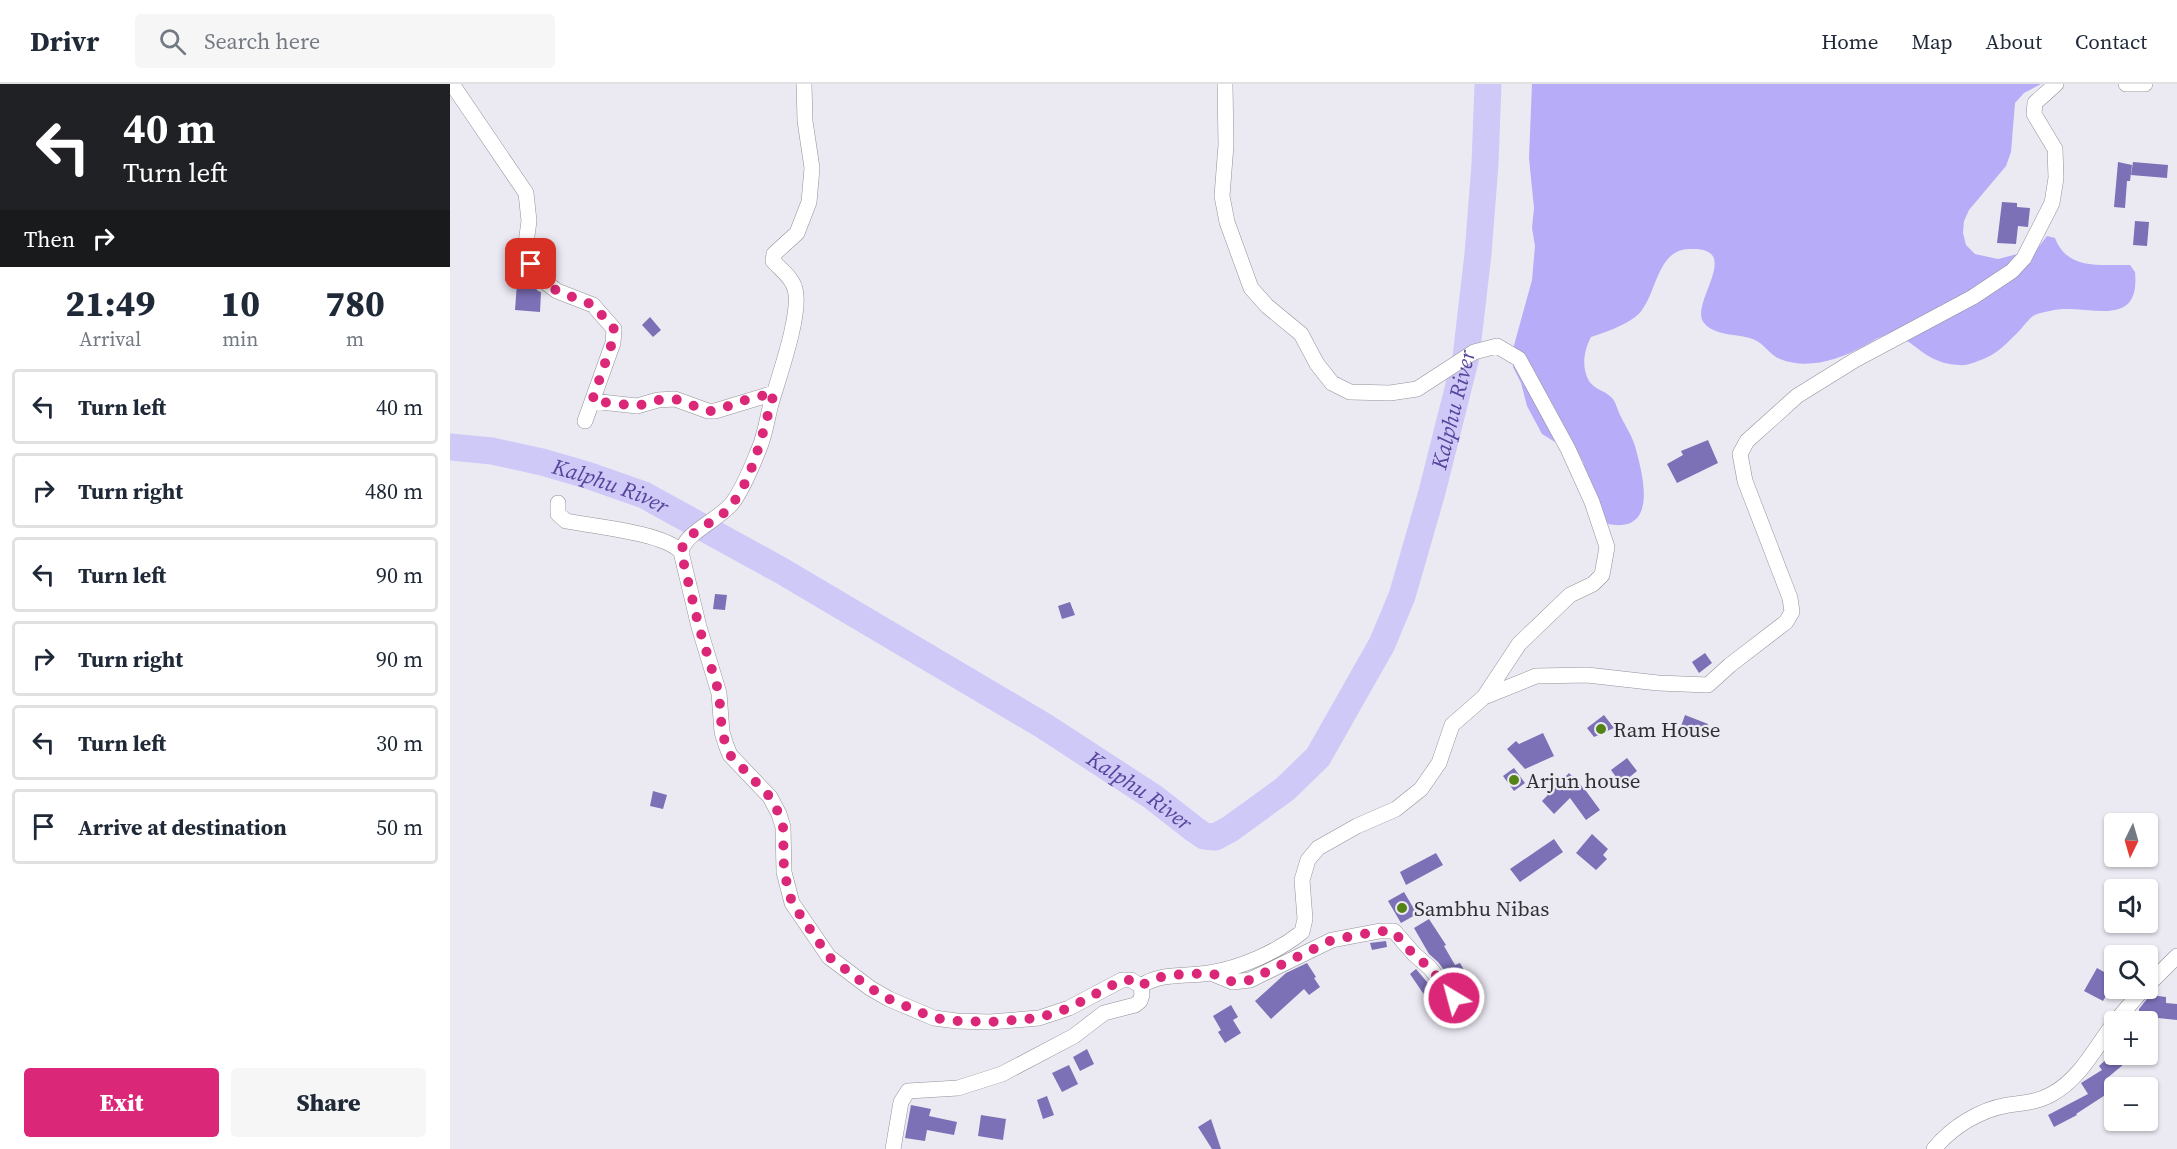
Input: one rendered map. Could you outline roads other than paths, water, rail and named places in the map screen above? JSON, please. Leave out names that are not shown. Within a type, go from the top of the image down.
[{"type":"street","points":[[452,84],[526,193],[529,221],[526,243],[531,264],[541,279],[557,291],[593,305],[614,329],[612,343],[585,421]]},
{"type":"street","points":[[681,552],[692,536],[724,512],[734,501],[760,446],[793,324],[796,296],[792,281],[773,261],[773,258],[774,254],[793,238],[801,226],[811,191],[813,168],[805,122],[804,84]]},
{"type":"street","points":[[1141,986],[1152,979],[1171,975],[1211,973],[1247,961],[1278,948],[1302,932],[1305,919],[1302,880],[1308,860],[1318,848],[1357,826],[1396,809],[1420,789],[1439,764],[1452,724],[1484,697],[1519,644],[1529,633],[1570,595],[1593,584],[1602,575],[1607,547],[1592,502],[1568,449],[1519,360],[1497,346],[1474,352],[1418,389],[1390,393],[1350,392],[1332,383],[1317,364],[1301,334],[1267,306],[1251,288],[1227,222],[1222,196],[1226,145],[1225,84]]},
{"type":"street","points":[[1484,697],[1536,676],[1587,675],[1658,683],[1708,685],[1730,665],[1776,633],[1792,612],[1790,598],[1745,481],[1740,454],[1747,441],[1797,396],[1855,360],[1973,297],[2012,271],[2024,258],[2052,203],[2056,178],[2055,149],[2034,114],[2035,103],[2056,84]]},
{"type":"street","points":[[2126,84],[2145,84]]},
{"type":"street","points":[[592,401],[637,406],[658,400],[675,399],[708,411],[715,411],[748,399],[774,393]]},
{"type":"street","points":[[558,503],[558,514],[566,521],[649,537],[676,546],[681,552],[699,627],[719,693],[722,732],[726,745],[730,755],[770,797],[779,814],[783,827],[784,872],[792,903],[829,957],[870,988],[889,999],[934,1018],[957,1021],[990,1022],[1039,1018],[1069,1008],[1122,980],[1131,980],[1141,986]]},
{"type":"street","points":[[1211,973],[1233,982],[1250,980],[1332,940],[1380,931],[1394,932],[1413,954],[1430,968],[1454,998]]},
{"type":"street","points":[[2158,975],[2177,956]]},
{"type":"street","points":[[893,1149],[901,1102],[908,1091],[958,1088],[1002,1074],[1074,1036],[1104,1013],[1135,1005],[1140,1001],[1142,995],[1141,986]]},
{"type":"street","points":[[2124,1011],[2135,999]]},
{"type":"street","points":[[1934,1149],[1961,1125],[1991,1109],[2024,1103],[2053,1094],[2082,1069],[2104,1038]]},
{"type":"waterway","name":"Kalphu River","points":[[450,447],[492,451],[542,462],[644,495],[782,571],[1044,726],[1153,797],[1204,836],[1215,837],[1230,829],[1285,789],[1318,757],[1382,644],[1402,596],[1432,492],[1466,357],[1478,254],[1488,84]]},
{"type":"place","name":"Ram House","points":[[1601,729]]},
{"type":"place","name":"Arjun house","points":[[1514,780]]},
{"type":"place","name":"Sambhu Nibas","points":[[1402,908]]}]
